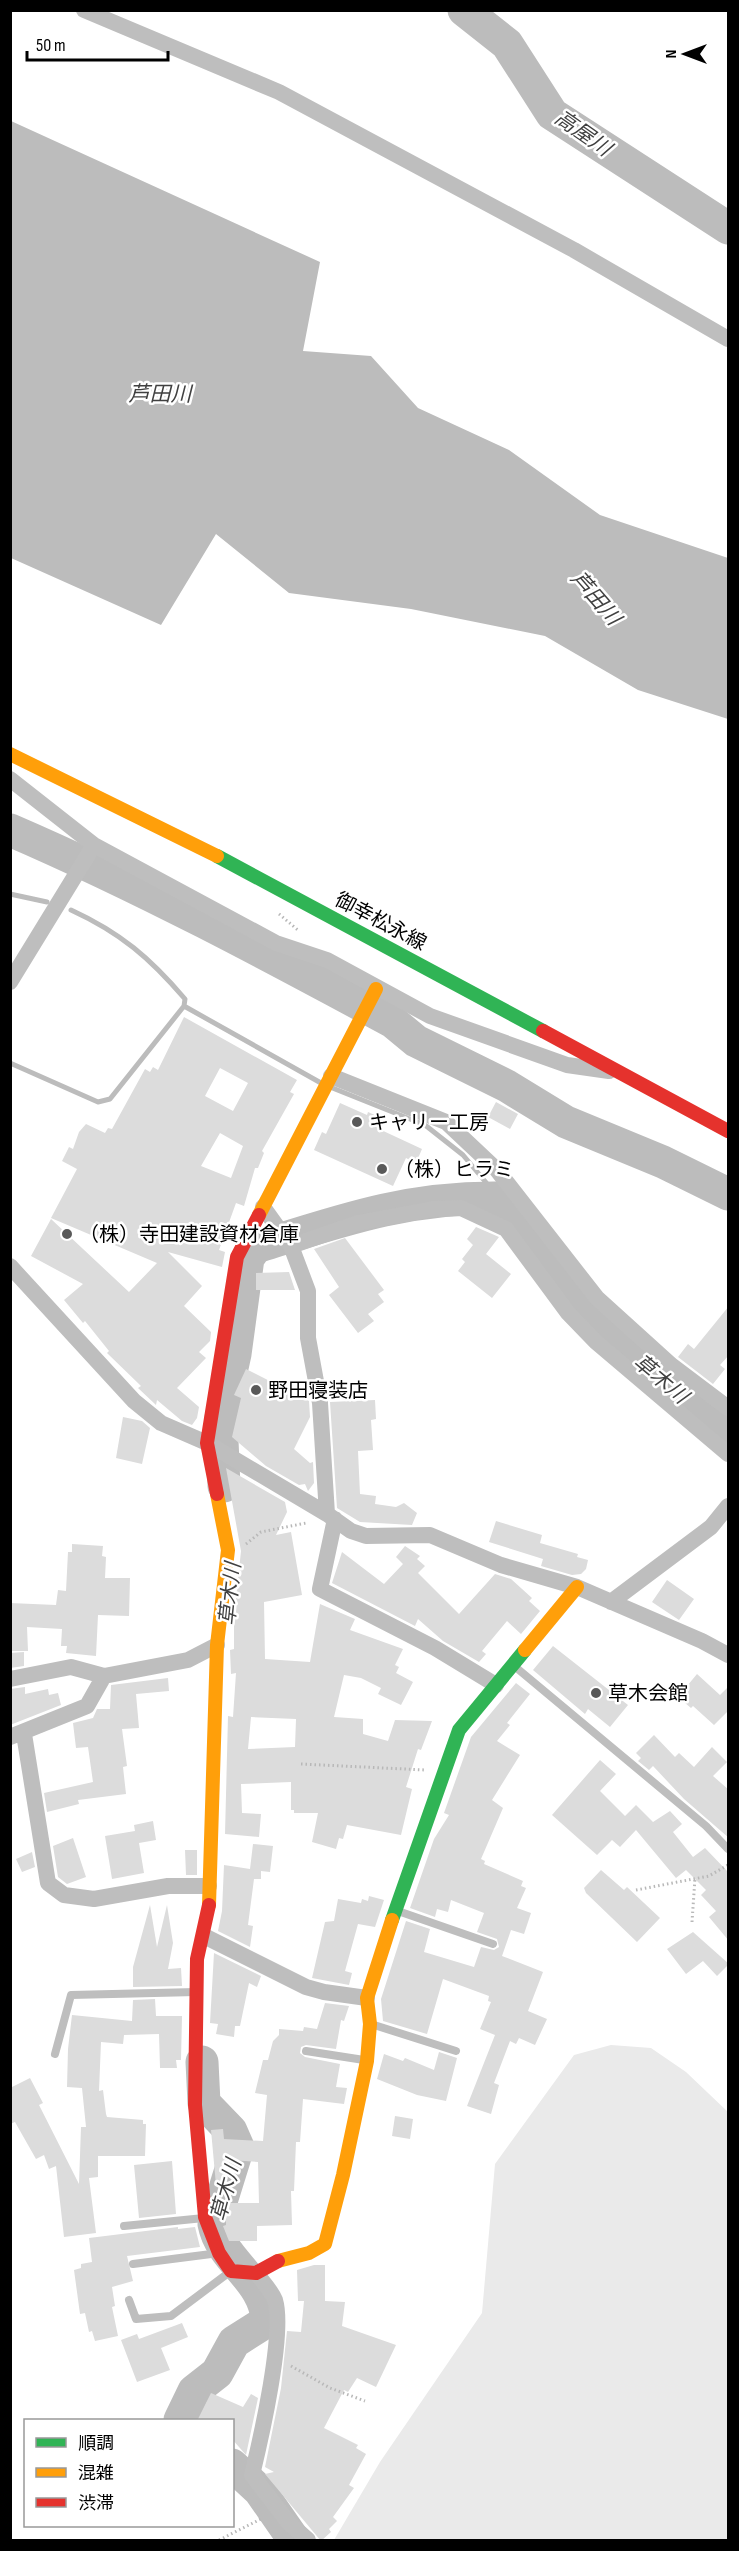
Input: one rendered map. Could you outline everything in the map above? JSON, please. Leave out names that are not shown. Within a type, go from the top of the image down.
[{"type":"street","points":[[84,10],[279,92],[574,250],[729,339]]},
{"type":"street","name":"御幸松永線","points":[[10,754],[226,860],[729,1131]]},
{"type":"street","points":[[10,779],[91,850],[276,943],[327,960],[373,995],[567,1065],[625,1073]]},
{"type":"street","points":[[10,982],[91,850]]},
{"type":"street","points":[[308,2541],[289,2523],[252,2475],[274,2357],[278,2315],[274,2297],[219,2253],[205,2217],[195,2105],[197,1959],[207,1937],[217,1645],[228,1550],[217,1449],[237,1257],[373,995]]},
{"type":"street","points":[[327,1083],[446,1122],[497,1170],[597,1298],[671,1365],[729,1408]]},
{"type":"street","points":[[263,1207],[287,1239],[308,1291],[308,1338],[320,1403],[331,1517],[320,1589],[435,1648],[496,1685]]},
{"type":"street","points":[[287,1239],[433,1209],[461,1208],[506,1229],[568,1313],[596,1342],[729,1454]]},
{"type":"street","points":[[10,1266],[134,1401],[161,1423],[217,1449],[351,1531],[366,1536],[430,1535],[501,1565],[577,1587],[729,1655]]},
{"type":"street","points":[[611,1602],[711,1527],[729,1506]]},
{"type":"street","points":[[244,2272],[316,2251],[325,2244],[343,2175],[367,2061],[370,2024],[367,1998],[395,1910],[459,1730],[577,1587]]},
{"type":"street","points":[[10,1679],[71,1667],[104,1676],[188,1660],[217,1645]]},
{"type":"street","points":[[104,1676],[87,1706],[17,1735],[48,1882],[64,1895],[94,1899],[168,1886],[209,1886]]},
{"type":"street","points":[[207,1937],[306,1986],[324,1992],[367,1998]]},
{"type":"lane","points":[[513,1665],[706,1826],[729,1849]]},
{"type":"lane","points":[[395,1910],[493,1944]]},
{"type":"lane","points":[[55,2054],[71,1995],[196,1992]]},
{"type":"lane","points":[[370,2024],[456,2051]]},
{"type":"lane","points":[[306,2051],[367,2061]]},
{"type":"lane","points":[[124,2226],[205,2217]]},
{"type":"lane","points":[[133,2264],[219,2253]]},
{"type":"lane","points":[[129,2300],[136,2319],[171,2316],[244,2272]]},
{"type":"path","points":[[240,1549],[261,1532],[331,1517]]},
{"type":"path","points":[[301,1764],[390,1767],[444,1772]]},
{"type":"path","points":[[636,1890],[709,1876],[729,1865]]},
{"type":"path","points":[[692,1922],[695,1878]]},
{"type":"path","points":[[274,2357],[330,2388],[365,2400]]},
{"type":"path","points":[[219,2541],[269,2514]]},
{"type":"shaded area","points":[[611,2045],[651,2048],[686,2072],[728,2112],[728,2540],[334,2540],[380,2462],[482,2313],[495,2164],[574,2055]]},
{"type":"water","name":"芦田川","points":[[11,121],[320,262],[303,351],[371,356],[418,408],[509,450],[600,515],[728,558],[728,719],[638,690],[545,636],[411,609],[289,593],[216,534],[161,625],[11,558]]},
{"type":"building","points":[[184,1017],[297,1080],[290,1092],[294,1094],[262,1151],[264,1153],[258,1168],[255,1168],[244,1206],[236,1203],[219,1250],[225,1252],[222,1267],[168,1252],[202,1286],[184,1306],[211,1332],[210,1341],[199,1352],[206,1358],[177,1388],[199,1407],[197,1418],[192,1425],[182,1421],[157,1400],[156,1405],[138,1388],[141,1386],[107,1353],[109,1351],[85,1321],[83,1323],[64,1300],[83,1284],[31,1256],[51,1219],[129,1292],[157,1263],[51,1218],[77,1169],[62,1161],[69,1147],[73,1149],[79,1132],[86,1124],[105,1133],[108,1128],[112,1129],[145,1069],[150,1072],[153,1067],[158,1070]],"holes":[[[220,1068],[248,1083],[233,1111],[205,1096]],[[220,1133],[243,1146],[231,1178],[201,1166]]]},
{"type":"building","points":[[496,1102],[518,1114],[510,1129],[488,1117]]},
{"type":"building","points":[[340,1103],[367,1115],[368,1112],[384,1119],[379,1129],[422,1149],[416,1163],[406,1158],[393,1186],[314,1150],[322,1132],[326,1134]]},
{"type":"building","points":[[476,1227],[499,1237],[486,1254],[511,1274],[492,1298],[458,1271],[465,1262],[462,1259],[473,1245],[467,1239]]},
{"type":"building","points":[[345,1238],[384,1290],[378,1294],[384,1302],[368,1314],[374,1321],[358,1333],[329,1295],[339,1287],[314,1249]]},
{"type":"building","points":[[289,1272],[295,1290],[256,1290],[256,1273]]},
{"type":"building","points":[[729,1306],[729,1355],[720,1365],[725,1369],[713,1384],[678,1357],[688,1344],[694,1349]]},
{"type":"building","points":[[246,1369],[309,1401],[310,1417],[294,1449],[310,1463],[313,1462],[314,1483],[308,1491],[305,1484],[299,1485],[266,1466],[232,1437],[241,1398],[234,1395]]},
{"type":"building","points":[[375,1400],[376,1419],[371,1420],[373,1450],[358,1451],[360,1494],[376,1496],[375,1504],[396,1507],[404,1503],[417,1513],[412,1525],[360,1522],[337,1508],[330,1402]]},
{"type":"building","points":[[123,1417],[142,1421],[150,1428],[142,1464],[116,1458]]},
{"type":"building","points":[[226,1468],[285,1502],[287,1512],[276,1535],[291,1532],[302,1595],[264,1602],[265,1659],[310,1662],[320,1604],[355,1619],[350,1630],[403,1649],[395,1665],[399,1667],[396,1673],[413,1682],[401,1705],[378,1694],[381,1688],[361,1678],[344,1675],[334,1717],[363,1719],[363,1734],[388,1741],[395,1720],[432,1721],[421,1750],[418,1749],[406,1787],[412,1789],[401,1835],[347,1825],[343,1839],[339,1838],[336,1849],[312,1842],[318,1813],[294,1813],[294,1810],[291,1810],[291,1782],[241,1784],[242,1813],[261,1814],[259,1837],[225,1834],[228,1716],[233,1717],[236,1673],[231,1674],[230,1650],[234,1649],[234,1617],[241,1551]],"holes":[[[251,1717],[296,1719],[295,1747],[248,1749]]]},
{"type":"building","points":[[496,1521],[542,1535],[540,1543],[578,1554],[577,1557],[588,1560],[586,1569],[581,1574],[572,1575],[541,1566],[543,1559],[489,1542]]},
{"type":"building","points":[[72,1544],[103,1546],[102,1556],[106,1557],[105,1578],[130,1578],[129,1616],[98,1615],[96,1656],[66,1653],[67,1646],[61,1646],[62,1629],[27,1627],[28,1651],[10,1651],[10,1603],[56,1605],[58,1590],[66,1591],[68,1552],[72,1552]]},
{"type":"building","points":[[405,1546],[420,1556],[417,1559],[425,1566],[418,1573],[459,1614],[495,1574],[511,1579],[532,1598],[529,1601],[540,1611],[521,1634],[507,1621],[482,1651],[486,1654],[479,1662],[443,1641],[418,1619],[415,1626],[332,1583],[342,1552],[384,1584],[403,1564],[396,1557]]},
{"type":"building","points":[[667,1580],[694,1599],[679,1620],[652,1602]]},
{"type":"building","points":[[553,1646],[628,1705],[610,1727],[588,1709],[585,1714],[533,1670]]},
{"type":"building","points":[[24,1652],[24,1666],[10,1668],[10,1653]]},
{"type":"building","points":[[697,1674],[720,1695],[729,1686],[729,1710],[714,1725],[693,1706],[691,1708],[678,1697]]},
{"type":"building","points":[[168,1678],[169,1691],[136,1694],[139,1728],[122,1729],[127,1766],[123,1767],[126,1794],[78,1800],[79,1804],[47,1812],[44,1793],[93,1782],[88,1747],[76,1748],[73,1723],[93,1718],[97,1709],[110,1709],[111,1685]]},
{"type":"building","points":[[516,1683],[530,1694],[507,1723],[510,1725],[497,1741],[520,1755],[492,1800],[503,1808],[481,1859],[485,1861],[484,1864],[523,1881],[521,1886],[526,1888],[517,1908],[531,1913],[524,1934],[511,1930],[502,1956],[543,1972],[528,2011],[547,2019],[535,2045],[519,2038],[516,2044],[510,2041],[494,2083],[499,2085],[491,2114],[467,2106],[495,2035],[480,2029],[491,2002],[488,2001],[489,1996],[443,1979],[427,2034],[383,2021],[381,1999],[406,1921],[430,1929],[424,1952],[474,1967],[481,1947],[494,1950],[499,1947],[497,1939],[477,1932],[484,1913],[451,1900],[448,1912],[437,1909],[435,1917],[410,1908],[434,1839],[449,1815],[444,1813],[471,1737]]},
{"type":"building","points":[[25,1687],[25,1694],[48,1689],[49,1695],[58,1693],[61,1705],[10,1725],[10,1689]]},
{"type":"building","points":[[654,1735],[675,1757],[679,1753],[694,1767],[712,1747],[727,1762],[713,1776],[729,1790],[729,1838],[684,1799],[653,1766],[649,1770],[638,1761],[641,1758],[636,1753]]},
{"type":"building","points":[[600,1760],[616,1774],[600,1791],[625,1816],[636,1805],[653,1822],[670,1811],[682,1824],[673,1832],[693,1857],[705,1848],[729,1873],[729,1941],[709,1917],[716,1911],[701,1895],[706,1890],[686,1870],[676,1878],[636,1830],[620,1847],[612,1840],[597,1855],[552,1815]]},
{"type":"building","points":[[153,1821],[156,1840],[139,1843],[144,1873],[112,1879],[105,1836],[135,1831],[134,1825]]},
{"type":"building","points":[[73,1838],[86,1877],[67,1884],[58,1877],[53,1846]]},
{"type":"building","points":[[253,1844],[273,1846],[270,1872],[261,1871],[261,1879],[254,1879],[248,1925],[253,1926],[250,1947],[218,1931],[222,1911],[224,1865],[250,1869]]},
{"type":"building","points":[[185,1850],[197,1850],[197,1875],[186,1875]]},
{"type":"building","points":[[32,1852],[35,1867],[22,1872],[16,1859]]},
{"type":"building","points":[[601,1870],[624,1890],[627,1887],[660,1918],[637,1942],[586,1893],[584,1888]]},
{"type":"building","points":[[369,1896],[384,1900],[375,1927],[358,1924],[345,1971],[352,1973],[349,1985],[312,1978],[325,1922],[334,1921],[338,1899],[361,1903],[362,1899],[368,1901]]},
{"type":"building","points":[[150,1905],[157,1947],[167,1905],[173,1943],[168,1969],[181,1968],[182,1986],[133,1987],[133,1967]]},
{"type":"building","points":[[693,1932],[729,1964],[717,1976],[703,1961],[686,1974],[667,1949]]},
{"type":"building","points":[[214,1953],[261,1976],[257,1987],[249,1983],[240,2026],[235,2026],[234,2037],[216,2034],[218,2024],[210,2023]]},
{"type":"building","points":[[155,1999],[156,2016],[182,2016],[181,2060],[176,2060],[177,2068],[160,2068],[159,2034],[124,2035],[123,2044],[101,2042],[99,2091],[103,2090],[107,2117],[143,2120],[143,2124],[146,2124],[145,2156],[98,2156],[98,2177],[89,2178],[96,2233],[64,2237],[56,2166],[49,2169],[44,2155],[36,2159],[15,2122],[10,2124],[10,2088],[30,2078],[43,2103],[39,2105],[79,2184],[81,2127],[86,2127],[82,2088],[67,2087],[72,2015],[132,2021],[133,2000]]},
{"type":"building","points":[[325,2003],[349,2006],[344,2021],[341,2020],[336,2049],[306,2045],[301,2047],[300,2053],[305,2057],[340,2064],[336,2087],[347,2088],[344,2104],[303,2099],[300,2142],[296,2142],[294,2191],[291,2191],[292,2225],[257,2226],[257,2241],[229,2241],[223,2226],[226,2225],[226,2203],[259,2203],[258,2162],[230,2160],[221,2184],[216,2185],[211,2130],[223,2129],[224,2139],[263,2141],[267,2095],[255,2093],[263,2060],[268,2060],[273,2041],[279,2035],[279,2029],[303,2031],[304,2027],[317,2029]]},
{"type":"building","points":[[439,2052],[457,2058],[446,2101],[417,2095],[377,2079],[384,2054],[403,2061],[405,2058],[434,2070]]},
{"type":"building","points":[[395,2116],[413,2119],[410,2139],[392,2136]]},
{"type":"building","points":[[172,2161],[176,2214],[139,2218],[134,2165]]},
{"type":"building","points":[[178,2227],[178,2229],[195,2227],[200,2247],[127,2256],[133,2281],[112,2287],[115,2306],[112,2307],[118,2336],[95,2341],[92,2331],[89,2332],[85,2313],[80,2314],[74,2270],[81,2268],[81,2264],[92,2262],[89,2238]]},
{"type":"building","points":[[314,2265],[325,2265],[325,2301],[345,2302],[342,2326],[396,2345],[376,2387],[357,2378],[348,2392],[344,2390],[324,2428],[358,2445],[356,2448],[366,2454],[349,2485],[354,2488],[333,2517],[337,2521],[329,2529],[331,2532],[321,2541],[265,2474],[274,2472],[265,2467],[281,2388],[287,2331],[301,2332],[304,2301],[298,2301],[297,2270]]},
{"type":"building","points":[[182,2323],[188,2337],[161,2348],[170,2370],[137,2382],[121,2340],[137,2334],[139,2339]]},
{"type":"building","points":[[211,2393],[243,2407],[251,2394],[258,2398],[246,2455],[234,2441],[234,2419],[198,2419]]},
{"type":"waterway","name":"高屋川","points":[[464,10],[507,44],[552,114],[728,228]]},
{"type":"waterway","points":[[10,830],[108,874],[251,946],[393,1022],[416,1041],[507,1086],[566,1122],[663,1162],[728,1194]]},
{"type":"waterway","points":[[10,894],[47,902]]},
{"type":"waterway","points":[[71,910],[120,937],[147,959],[185,999],[184,1006],[321,1083]]},
{"type":"waterway","points":[[10,1063],[98,1102],[110,1099],[184,1006]]},
{"type":"waterway","points":[[330,1087],[425,1125],[463,1155],[499,1198]]},
{"type":"waterway","name":"草木川","points":[[224,1486],[221,1418],[235,1354],[248,1258],[256,1247],[346,1219],[434,1201],[499,1198],[592,1317],[659,1379],[728,1433]]},
{"type":"waterway","name":"草木川","points":[[180,2419],[194,2391],[217,2373],[234,2342],[267,2321],[265,2307],[259,2294],[225,2249],[214,2224],[238,2147],[231,2131],[204,2103],[202,2062]]},
{"type":"waterway","name":"草木川","points":[[234,2467],[260,2491],[294,2540]]},
{"type":"traffic: fast","points":[[217,856],[543,1031]]},
{"type":"traffic: fast","points":[[392,1920],[459,1730],[525,1650]]},
{"type":"traffic: slow","points":[[10,754],[217,856]]},
{"type":"traffic: slow","points":[[259,1215],[376,989]]},
{"type":"traffic: slow","points":[[209,1905],[217,1645],[228,1550],[217,1494]]},
{"type":"traffic: slow","points":[[525,1650],[577,1587]]},
{"type":"traffic: slow","points":[[278,2261],[309,2253],[325,2244],[343,2175],[367,2061],[370,2024],[367,1998],[392,1920]]},
{"type":"traffic: jam","points":[[543,1031],[728,1131]]},
{"type":"traffic: jam","points":[[217,1494],[207,1443],[237,1257],[259,1215]]},
{"type":"traffic: jam","points":[[209,1905],[197,1959],[195,2105],[205,2217],[219,2253],[231,2271],[256,2273],[278,2261]]},
{"type":"place","name":"キャリー工房","points":[[357,1122]]},
{"type":"place","name":"（株）ヒラミ","points":[[382,1169]]},
{"type":"place","name":"（株）寺田建設資材倉庫","points":[[67,1234]]},
{"type":"place","name":"野田寝装店","points":[[256,1390]]},
{"type":"place","name":"草木会館","points":[[596,1693]]}]
